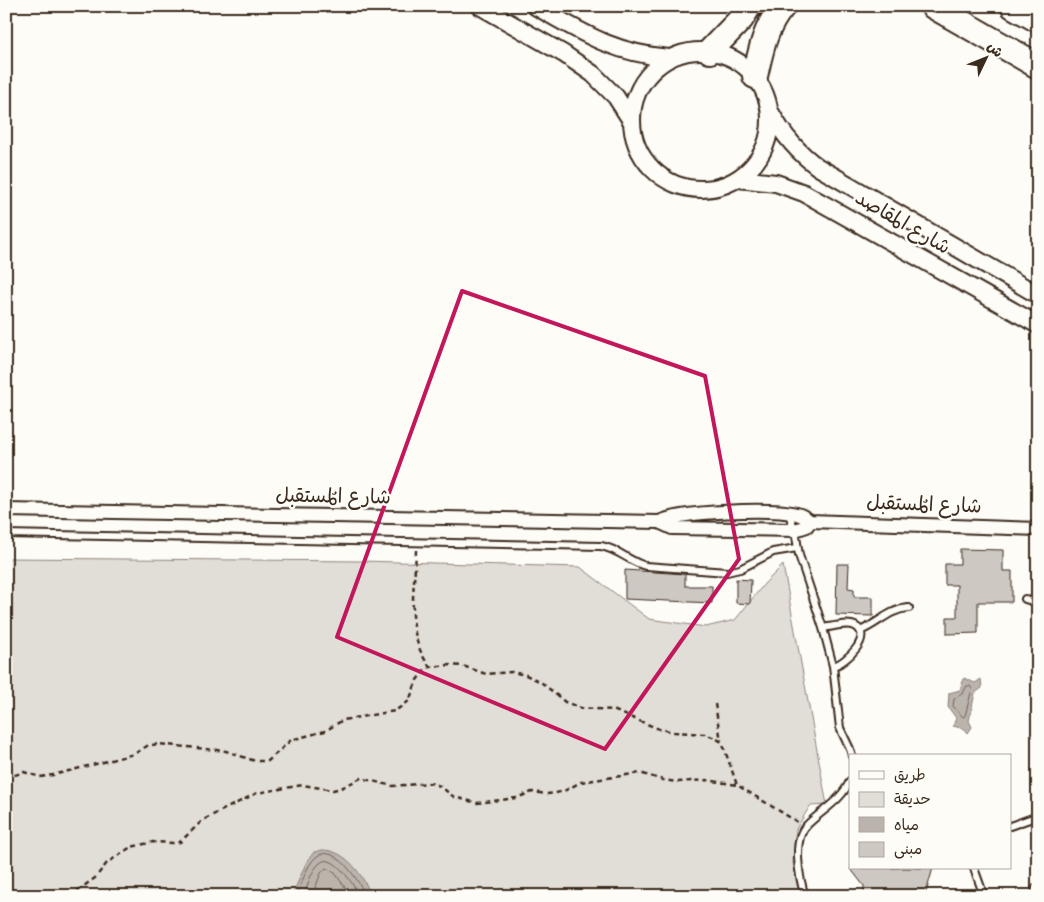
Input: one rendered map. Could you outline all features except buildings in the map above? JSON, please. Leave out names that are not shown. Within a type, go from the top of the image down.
[{"type":"highway","points":[[710,51],[741,19],[749,6]]},
{"type":"highway","points":[[755,76],[764,39],[783,6]]},
{"type":"highway","points":[[933,6],[1038,66]]},
{"type":"highway","points":[[1013,6],[1038,20]]},
{"type":"street","points":[[480,6],[564,54],[593,74],[616,97],[632,122]]},
{"type":"street","points":[[535,6],[613,47],[631,53],[669,58]]},
{"type":"street","points":[[699,50],[725,54],[739,62],[755,76],[764,91],[771,114],[767,144],[760,158],[738,180],[721,187],[704,190],[686,188],[669,181],[654,171],[642,157],[635,140],[632,122],[633,107],[645,78],[669,58],[699,50]]},
{"type":"street","name":"شارع المقاصد","points":[[771,114],[792,144],[818,167],[1038,295]]},
{"type":"street","name":"شارع المقاصد","points":[[738,180],[776,183],[804,193],[1038,325]]},
{"type":"street","name":"شارع المُستقبل","points":[[6,510],[659,522],[672,518],[721,512],[788,512],[799,514],[810,522],[1038,529]]},
{"type":"street","name":"شارع المُستقبل","points":[[659,522],[672,528],[795,530],[806,526],[810,522]]},
{"type":"lane","points":[[788,512],[795,530],[797,548],[823,628],[833,666],[840,728],[851,754]]},
{"type":"lane","points":[[6,534],[601,546],[614,549],[634,562],[646,566],[727,572],[740,569],[773,552],[797,548]]},
{"type":"lane","points":[[1024,599],[1038,603]]},
{"type":"lane","points":[[860,630],[874,624],[896,610],[909,608]]},
{"type":"lane","points":[[823,628],[850,625],[856,626],[860,630],[860,642],[849,658],[839,665],[833,666]]},
{"type":"lane","points":[[805,896],[799,873],[798,858],[801,834],[805,826],[842,794],[849,783]]},
{"type":"lane","points":[[1012,825],[1038,816]]},
{"type":"lane","points":[[975,870],[984,896]]},
{"type":"lane","points":[[1035,896],[1036,888]]},
{"type":"path","points":[[416,543],[413,628],[419,649],[430,667]]},
{"type":"path","points":[[6,778],[24,772],[40,777],[53,775],[134,754],[147,746],[158,744],[226,751],[255,761],[268,762],[291,740],[325,731],[343,720],[384,714],[403,707],[413,695],[420,675],[430,667],[448,665],[463,666],[486,674],[512,672],[526,674],[541,682],[565,702],[581,708],[613,710],[659,729],[705,734],[722,742]]},
{"type":"path","points":[[715,704],[722,742],[736,785]]},
{"type":"path","points":[[70,896],[95,878],[107,863],[131,847],[153,842],[180,842],[203,820],[256,793],[303,785],[333,790],[361,778],[392,786],[431,783],[440,786],[454,798],[477,803],[516,798],[532,792],[556,793],[581,782],[640,773],[677,782],[707,780],[736,785],[805,826]]},
{"type":"highlighted area","points":[[462,291],[705,376],[739,559],[605,749],[337,637]]},
{"type":"green space","points":[[6,558],[361,561],[580,567],[649,619],[706,627],[735,620],[765,583],[783,565],[827,805],[810,806],[796,829],[793,863],[800,896],[6,896]]},
{"type":"water","points":[[964,678],[975,683],[981,679],[982,688],[975,693],[969,721],[972,727],[968,733],[965,729],[953,726],[956,718],[948,707],[949,693],[960,690]]},
{"type":"water","points":[[322,850],[339,854],[353,865],[372,896],[292,896],[306,863],[314,852]]}]
